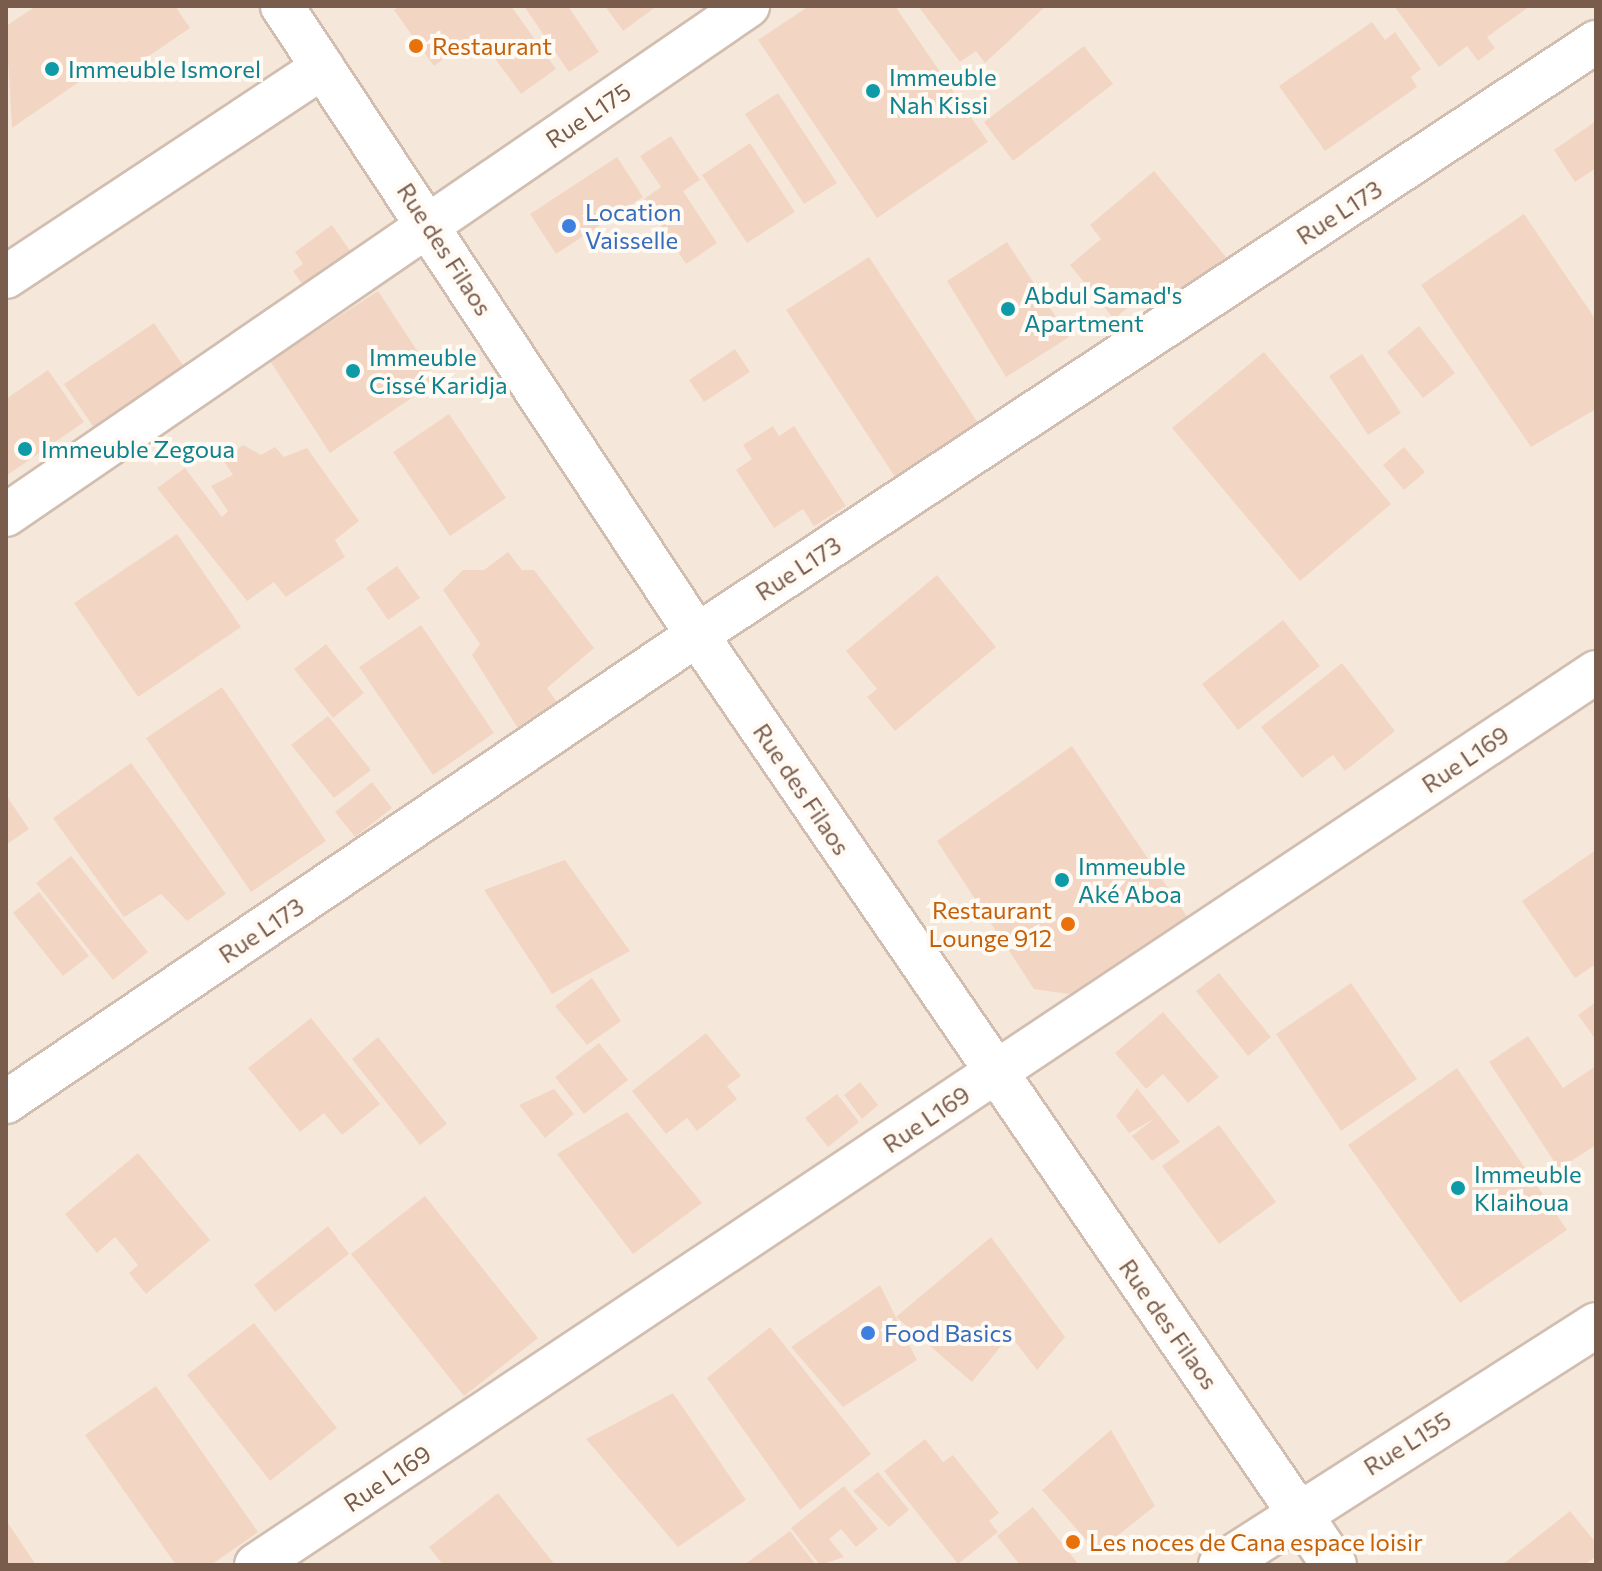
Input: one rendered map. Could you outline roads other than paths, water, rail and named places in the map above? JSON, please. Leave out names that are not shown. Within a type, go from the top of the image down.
[{"type":"street","name":"Rue des Filaos","points":[[282,6],[429,224],[697,635],[1334,1565]]},
{"type":"street","name":"Rue L175","points":[[6,515],[748,6]]},
{"type":"street","name":"Rue L173","points":[[6,1102],[697,635],[1596,42]]},
{"type":"street","points":[[6,277],[323,67]]},
{"type":"street","name":"Rue L169","points":[[256,1565],[1596,672]]},
{"type":"street","name":"Rue L155","points":[[1221,1565],[1298,1512],[1596,1325]]},
{"type":"place","name":"Restaurant","points":[[416,46]]},
{"type":"place","name":"Immeuble Ismorel","points":[[52,69]]},
{"type":"place","name":"Immeuble Nah Kissi","points":[[873,91]]},
{"type":"place","name":"Location Vaisselle","points":[[569,226]]},
{"type":"place","name":"Abdul Samad's Apartment","points":[[1008,309]]},
{"type":"place","name":"Immeuble Cissé Karidja","points":[[353,371]]},
{"type":"place","name":"Immeuble Zegoua","points":[[25,449]]},
{"type":"place","name":"Immeuble Aké Aboa","points":[[1062,880]]},
{"type":"place","name":"Restaurant Lounge 912","points":[[1068,924]]},
{"type":"place","name":"Immeuble Klaihoua","points":[[1458,1188]]},
{"type":"place","name":"Food Basics","points":[[868,1333]]},
{"type":"place","name":"Les noces de Cana espace loisir","points":[[1073,1542]]}]
